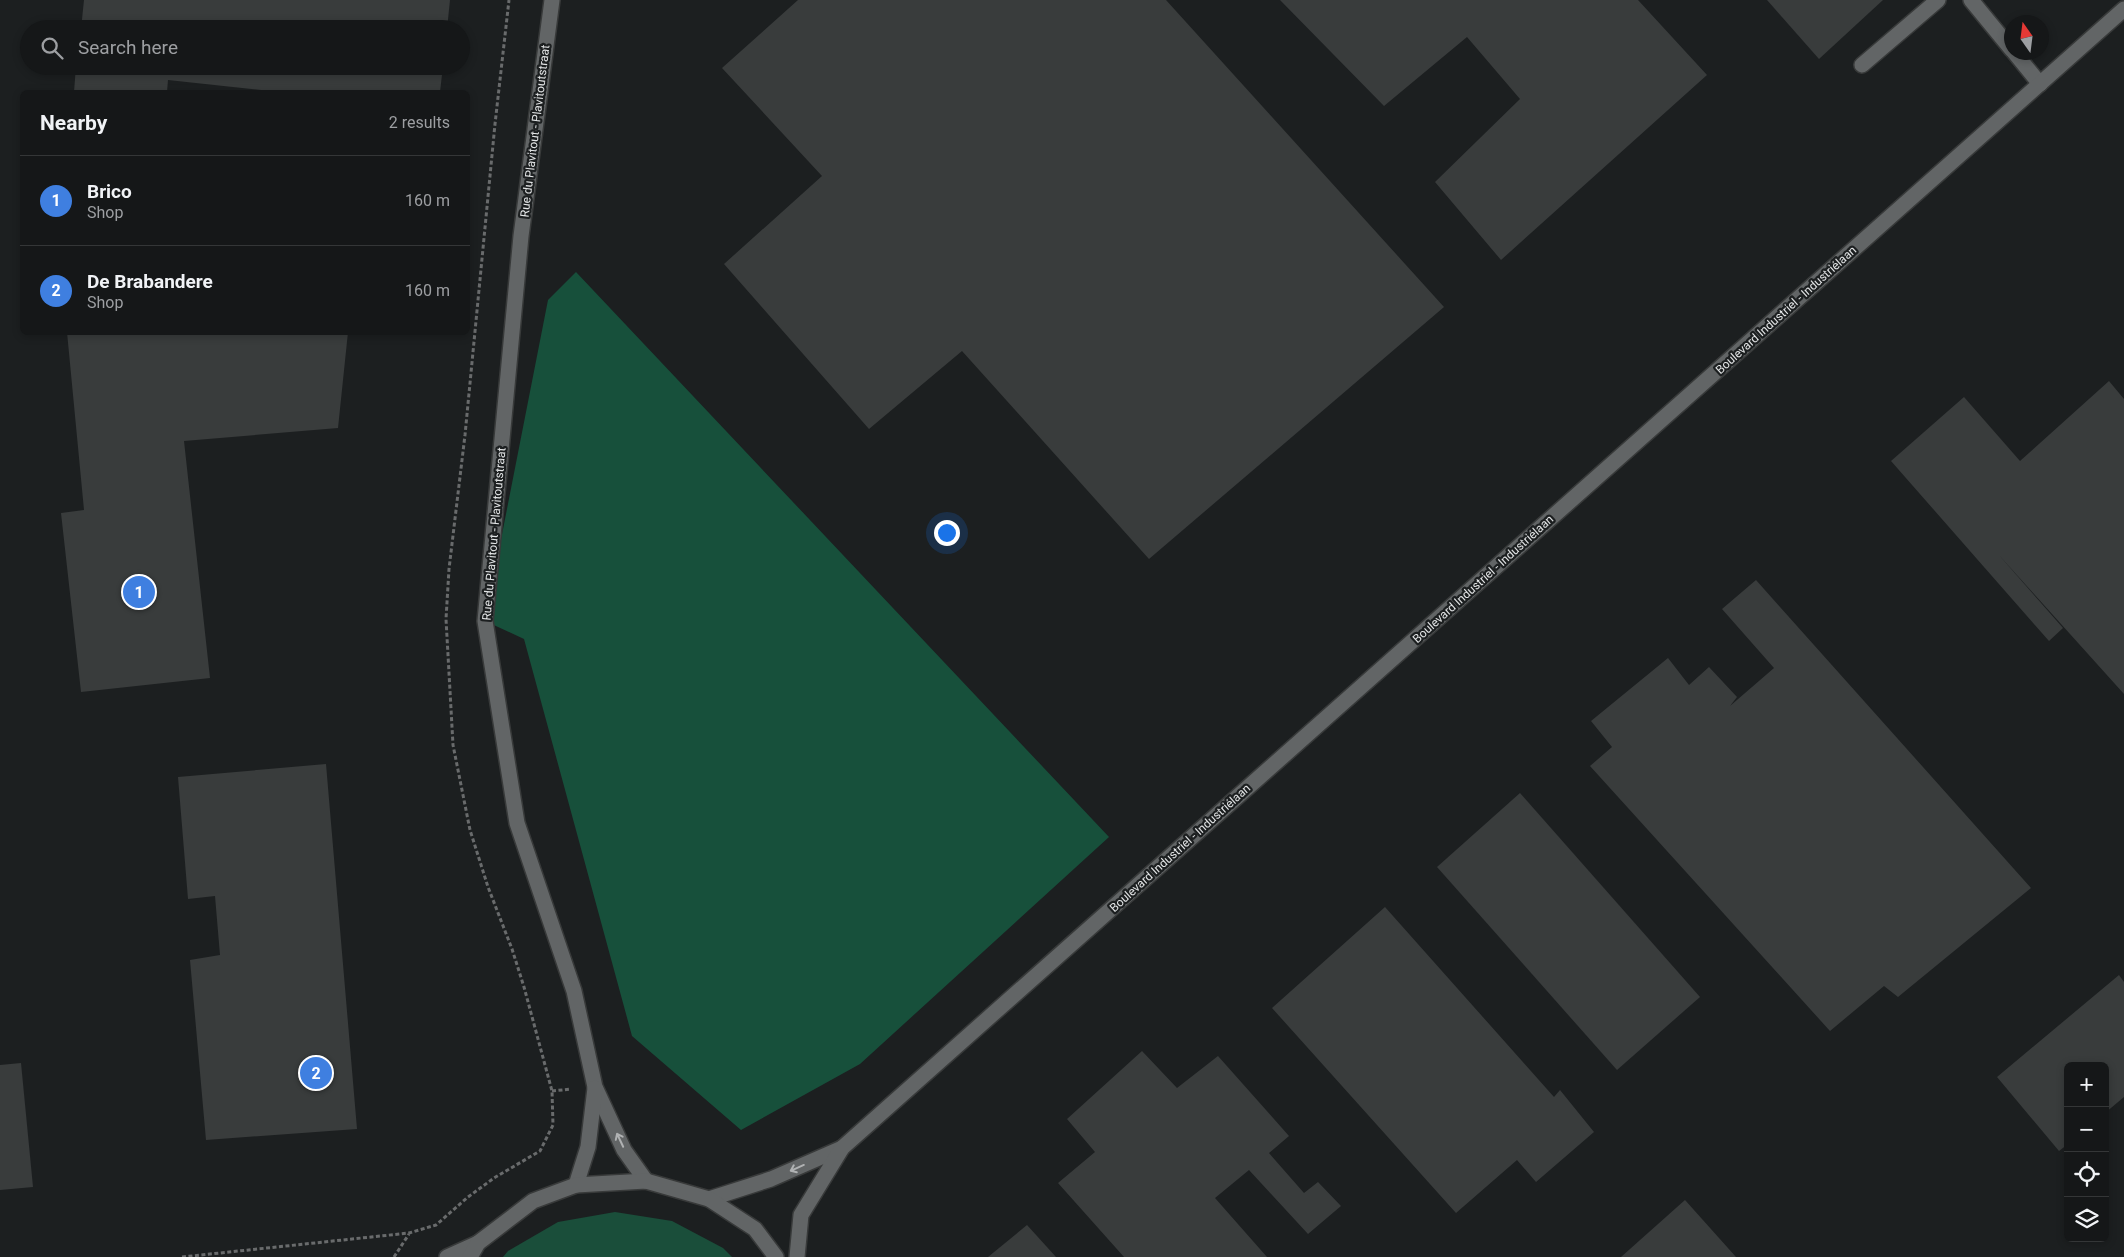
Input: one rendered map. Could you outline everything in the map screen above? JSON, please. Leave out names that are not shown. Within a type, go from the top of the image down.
[{"type":"main road","name":"Rue du Plavitout - Plavitoutstraat","points":[[552,0],[521,236],[485,621],[516,823],[574,991],[595,1087],[624,1150],[646,1181]]},
{"type":"main road","points":[[1862,65],[1938,0]]},
{"type":"main road","points":[[1971,0],[2004,40]]},
{"type":"main road","name":"Boulevard Industriel - Industriélaan","points":[[798,1257],[801,1214],[842,1148],[2124,10]]},
{"type":"main road","points":[[2020,60],[2040,84]]},
{"type":"main road","name":"Rue du Plavitout - Plavitoutstraat","points":[[576,1185],[588,1147],[595,1087]]},
{"type":"main road","name":"Boulevard Industriel - Industriélaan","points":[[709,1199],[771,1179],[842,1148]]},
{"type":"main road","points":[[447,1257],[478,1243],[533,1201],[576,1185],[646,1181],[709,1199],[755,1230],[776,1257]]},
{"type":"main road","points":[[470,1257],[478,1243]]},
{"type":"path","points":[[182,1257],[409,1233],[436,1225],[468,1196],[494,1178],[540,1152],[553,1125],[552,1091]]},
{"type":"path","points":[[394,1257],[409,1233]]},
{"type":"green space","points":[[576,272],[1109,837],[860,1064],[741,1130],[632,1036],[524,639],[485,621],[548,300]]},
{"type":"green space","points":[[615,1212],[672,1221],[723,1248],[732,1257],[503,1257],[508,1251],[558,1222]]},
{"type":"building","points":[[84,0],[450,0],[448,20],[82,20]]},
{"type":"building","points":[[798,0],[1166,0],[1444,307],[1149,559],[962,351],[869,429],[724,264],[822,176],[722,68]]},
{"type":"building","points":[[1280,0],[1638,0],[1707,75],[1501,260],[1435,182],[1520,99],[1467,37],[1384,106]]},
{"type":"building","points":[[1767,0],[1883,0],[1819,59]]},
{"type":"building","points":[[75,75],[442,75],[440,90],[261,90],[168,80],[167,90],[74,90]]},
{"type":"building","points":[[67,335],[348,335],[338,428],[184,441],[210,678],[81,692],[61,513],[84,510]]},
{"type":"building","points":[[2109,381],[2124,399],[2124,694],[1998,554],[2063,628],[2049,641],[1891,461],[1964,397],[2020,461]]},
{"type":"building","points":[[1756,580],[2031,888],[1898,997],[1884,986],[1830,1031],[1590,766],[1612,747],[1591,721],[1668,658],[1689,685],[1709,667],[1737,697],[1730,706],[1774,668],[1722,609]]},
{"type":"building","points":[[326,764],[357,1129],[206,1140],[190,960],[220,955],[215,896],[188,899],[178,777]]},
{"type":"building","points":[[1520,793],[1700,997],[1617,1070],[1437,867]]},
{"type":"building","points":[[1385,907],[1554,1097],[1560,1090],[1594,1132],[1536,1182],[1517,1160],[1456,1213],[1272,1008]]},
{"type":"building","points":[[2119,975],[2124,982],[2124,1097],[2109,1110],[2109,1062],[2064,1062],[2064,1147],[2059,1151],[1997,1077]]},
{"type":"building","points":[[1142,1051],[1177,1088],[1218,1056],[1289,1136],[1269,1153],[1304,1193],[1318,1182],[1341,1206],[1308,1234],[1249,1170],[1215,1198],[1267,1257],[1124,1257],[1058,1183],[1095,1152],[1067,1119]]},
{"type":"building","points":[[21,1063],[33,1187],[0,1190],[0,1065]]},
{"type":"building","points":[[1685,1200],[1736,1257],[1621,1257]]},
{"type":"building","points":[[1027,1225],[1056,1257],[988,1257]]},
{"type":"place","name":"Brico","points":[[139,592]]},
{"type":"place","name":"De Brabandere","points":[[316,1073]]}]
